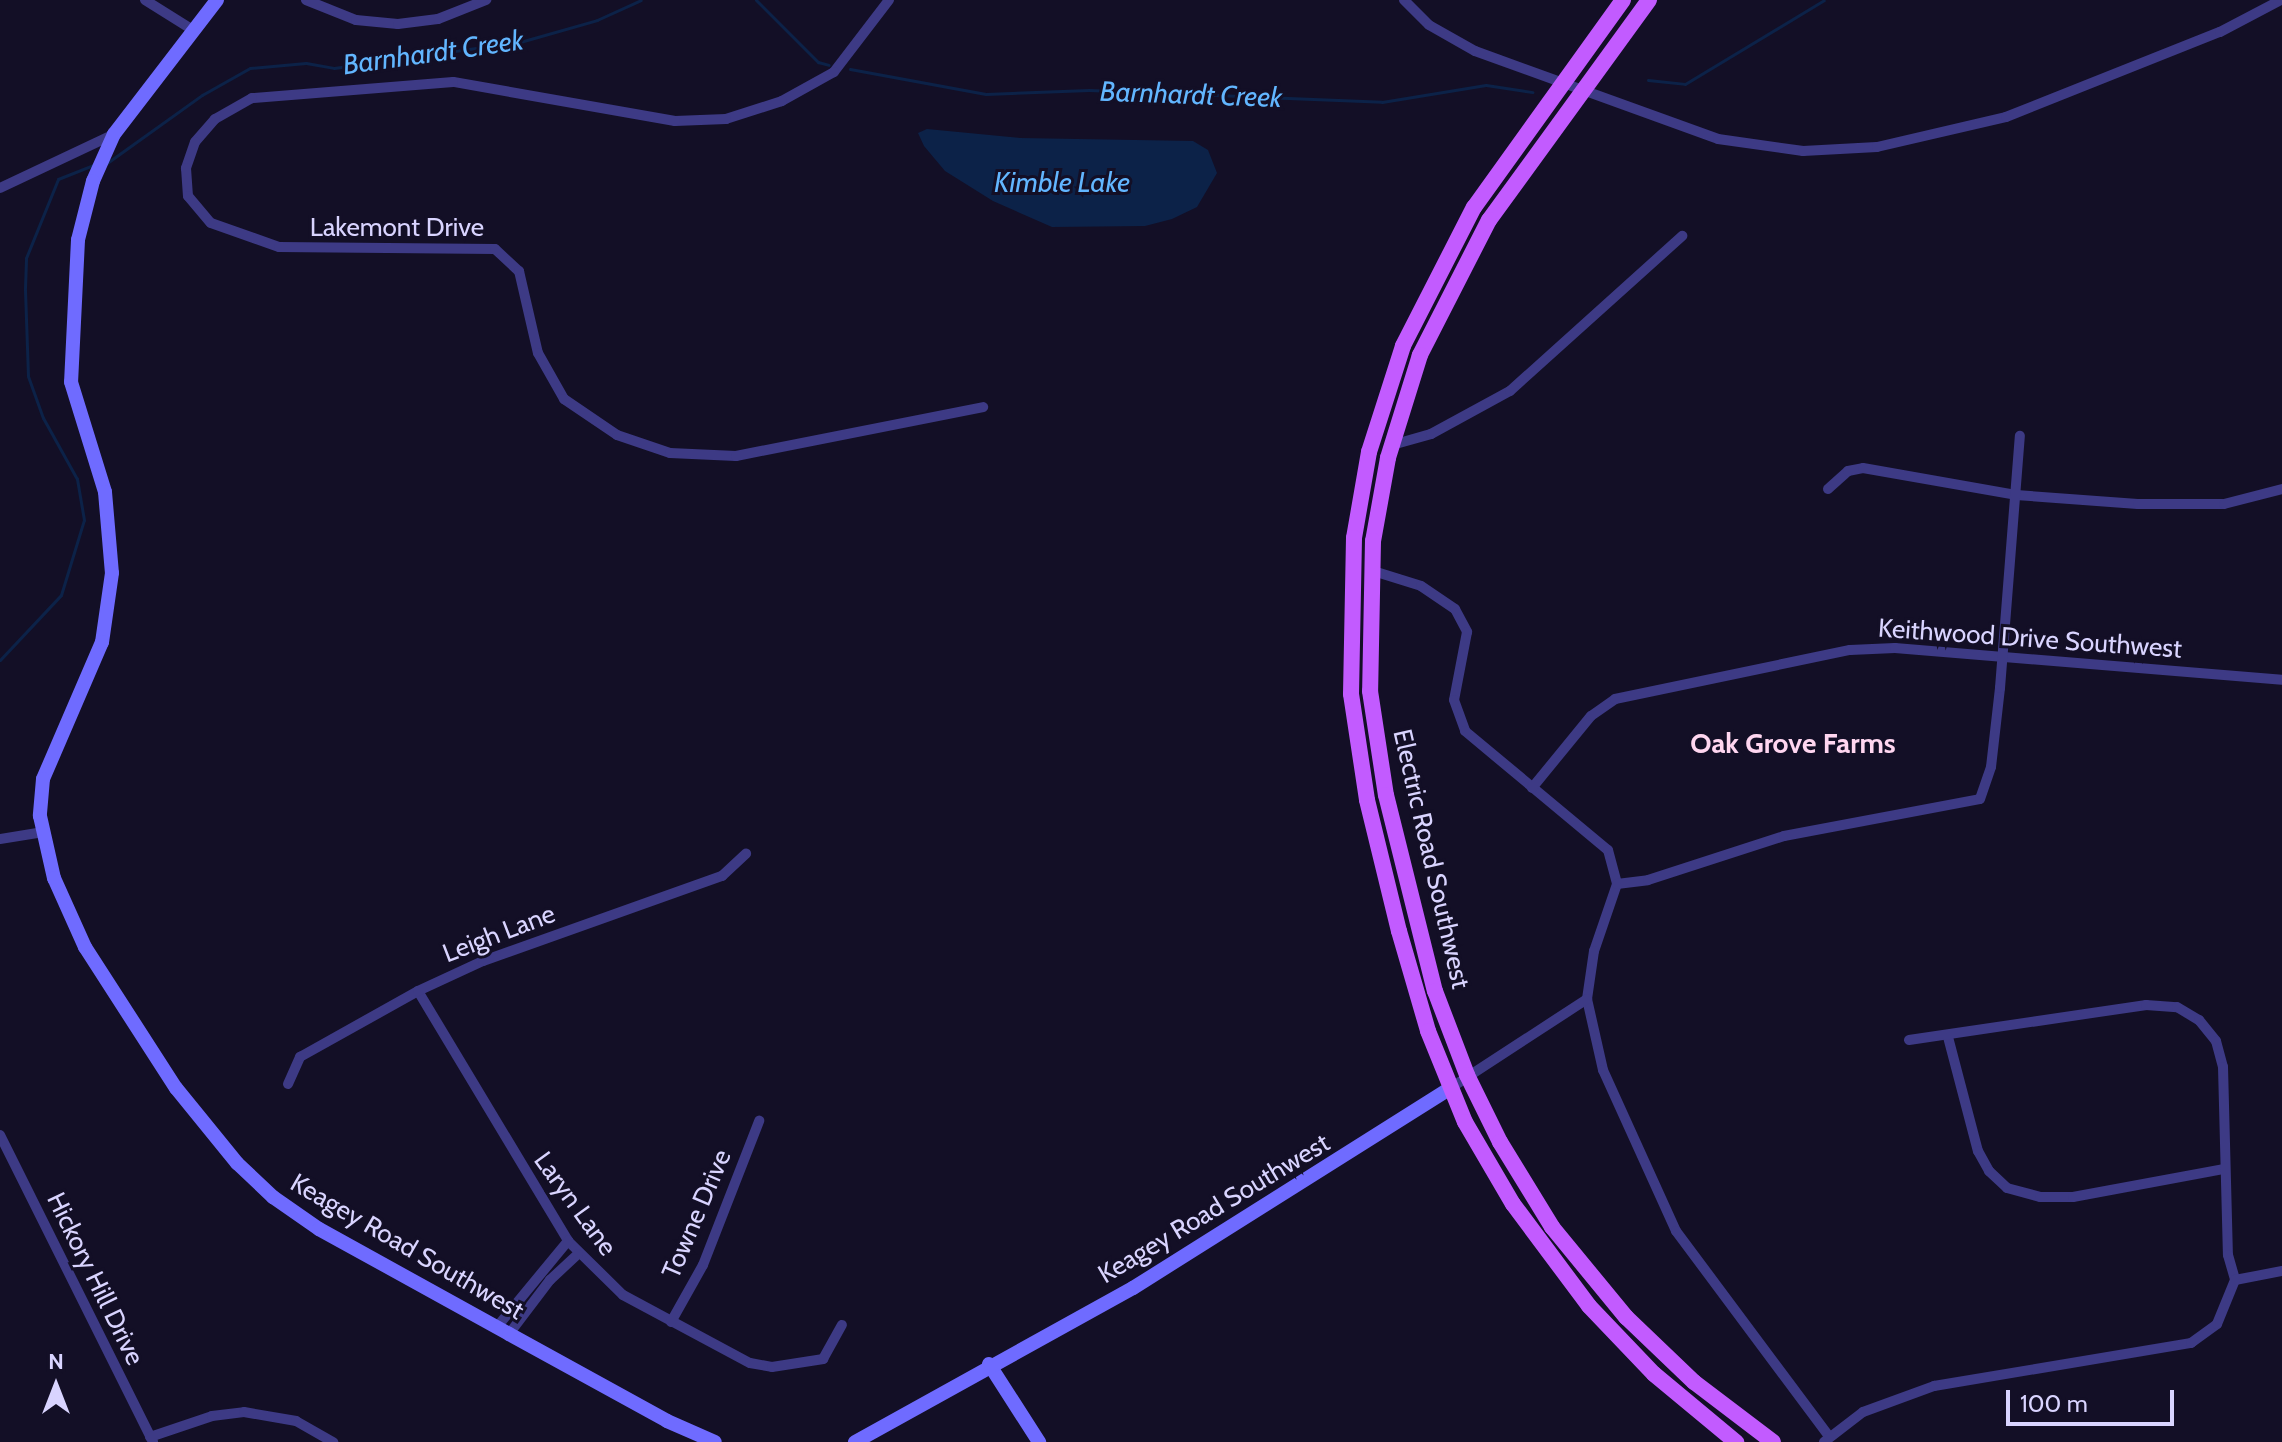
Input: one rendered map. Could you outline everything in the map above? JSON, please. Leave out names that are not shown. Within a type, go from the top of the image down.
[{"type":"main road","name":"Electric Road Southwest","points":[[1623,0],[1562,80],[1474,207],[1423,300],[1373,437],[1354,538],[1349,646],[1358,751],[1399,931],[1449,1089],[1513,1204],[1581,1297],[1654,1374],[1736,1442]]},
{"type":"main road","name":"Electric Road Southwest","points":[[1649,0],[1489,220],[1457,275],[1420,355],[1392,445],[1370,570],[1370,691],[1386,795],[1435,991],[1467,1075],[1528,1191],[1602,1290],[1694,1382],[1773,1442]]},
{"type":"street","points":[[145,0],[193,30]]},
{"type":"street","name":"Keagey Road Southwest","points":[[217,0],[114,134],[93,181],[78,240],[70,358],[76,403],[107,505],[110,605],[93,666],[47,765],[40,797],[43,832],[54,878],[85,947],[176,1088],[237,1163],[319,1229],[667,1421],[715,1442]]},
{"type":"street","points":[[306,0],[356,20],[398,24],[438,19],[486,0]]},
{"type":"street","name":"Lakemont Drive","points":[[889,0],[834,72],[782,101],[726,119],[675,121],[453,82],[252,98],[215,119],[195,142],[186,168],[188,196],[211,223],[279,247],[316,251],[478,246],[505,255],[525,284],[544,370],[564,399],[617,435],[670,453],[736,456],[983,407]]},
{"type":"street","points":[[1404,0],[1429,25],[1457,42],[1584,91],[1742,145],[1803,151],[1877,147],[2006,117],[2220,32],[2281,0]]},
{"type":"street","points":[[0,188],[114,134]]},
{"type":"street","points":[[1392,445],[1441,429],[1510,391],[1682,236]]},
{"type":"street","points":[[1617,884],[1648,880],[1784,836],[1976,802],[1990,776],[2003,657],[2020,436]]},
{"type":"street","points":[[1828,489],[1848,471],[1863,468],[2016,495],[2200,506],[2282,489]]},
{"type":"street","points":[[1370,570],[1421,586],[1455,609],[1467,643],[1455,693],[1458,720],[1473,741],[1608,850],[1617,884],[1594,951],[1587,999],[1603,1070],[1658,1200],[1691,1254],[1826,1439],[1863,1412],[1934,1386],[2191,1343],[2217,1324],[2235,1280],[2228,1255],[2220,1053],[2209,1029],[2188,1012],[2146,1005],[1948,1037],[1909,1040]]},
{"type":"street","name":"Keithwood Drive Southwest","points":[[1532,788],[1591,716],[1623,696],[1850,650],[2003,657],[2282,680]]},
{"type":"street","points":[[0,839],[43,832]]},
{"type":"street","name":"Leigh Lane","points":[[288,1084],[300,1057],[418,991],[483,961],[722,876],[746,854]]},
{"type":"street","name":"Laryn Lane","points":[[418,991],[568,1241],[623,1295],[750,1363],[793,1368],[823,1359],[842,1325]]},
{"type":"street","name":"Keagey Road Southwest","points":[[855,1442],[989,1364],[1133,1288],[1587,999]]},
{"type":"street","points":[[1948,1037],[1978,1151],[1989,1171],[2007,1188],[2040,1197],[2073,1197],[2224,1169]]},
{"type":"street","name":"Towne Drive","points":[[671,1322],[703,1265],[759,1121]]},
{"type":"street","name":"Hickory Hill Drive","points":[[0,1135],[151,1440]]},
{"type":"street","points":[[503,1331],[568,1241]]},
{"type":"street","points":[[503,1331],[578,1254]]},
{"type":"street","points":[[2235,1280],[2282,1271]]},
{"type":"street","points":[[989,1364],[1039,1442]]},
{"type":"street","points":[[151,1440],[200,1420],[244,1412],[296,1421],[333,1442]]},
{"type":"water","name":"Kimble Lake","points":[[927,129],[1020,138],[1193,141],[1208,150],[1217,173],[1197,207],[1172,219],[1145,226],[1052,227],[993,201],[945,171],[924,146],[918,133]]},
{"type":"waterway","name":"Barnhardt Creek","points":[[107,163],[202,95],[250,68],[306,63],[334,68],[520,42],[597,20],[641,0]]},
{"type":"waterway","name":"Barnhardt Creek","points":[[756,0],[818,62],[829,65]]},
{"type":"waterway","name":"Barnhardt Creek","points":[[1648,80],[1685,84],[1824,0]]},
{"type":"waterway","name":"Barnhardt Creek","points":[[850,69],[986,94],[1089,90],[1382,102],[1486,85],[1532,92]]},
{"type":"waterway","name":"Barnhardt Creek","points":[[0,660],[61,595],[84,520],[77,479],[43,418],[28,376],[26,258],[58,179],[96,164]]},
{"type":"district","name":"Oak Grove Farms","points":[[1793,743]]}]
